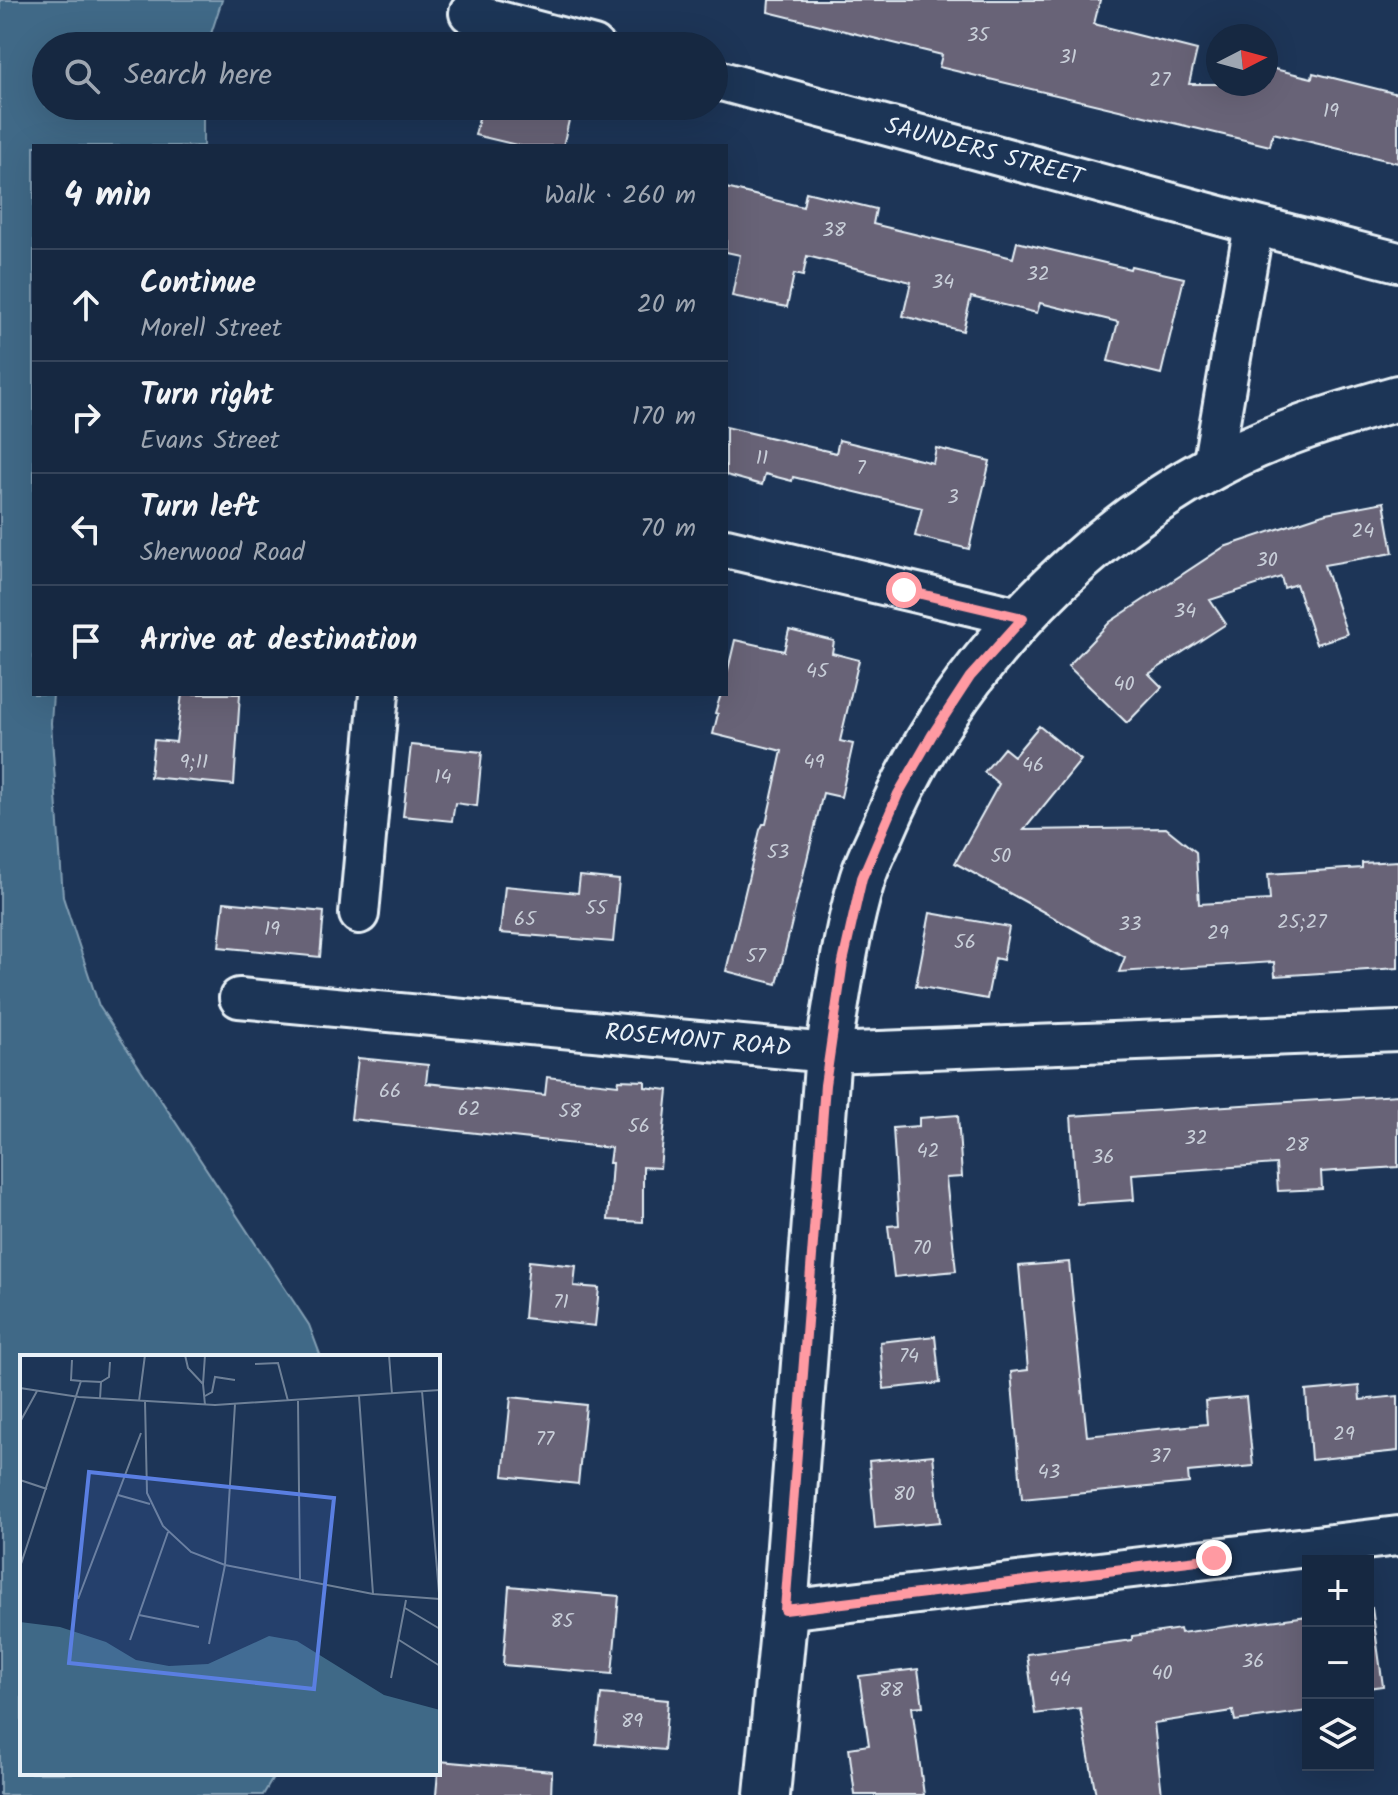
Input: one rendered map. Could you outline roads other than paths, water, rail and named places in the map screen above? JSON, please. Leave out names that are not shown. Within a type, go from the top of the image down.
[{"type":"street","points":[[469,13],[541,32]]},
{"type":"street","name":"SAUNDERS STREET","points":[[728,83],[1398,262]]},
{"type":"street","points":[[1212,467],[1254,225]]},
{"type":"street","points":[[767,1795],[785,1610],[828,1053],[843,962],[862,878],[898,794],[970,677],[1062,576],[1106,539],[1151,505],[1212,467],[1287,434],[1398,398]]},
{"type":"street","points":[[728,548],[1023,618]]},
{"type":"street","points":[[359,914],[379,696]]},
{"type":"street","name":"ROSEMONT ROAD","points":[[239,998],[828,1053],[1398,1031]]},
{"type":"street","points":[[785,1610],[1398,1536]]},
{"type":"water","points":[[0,0],[222,0],[212,32],[32,32],[32,120],[203,120],[203,144],[32,144],[32,696],[53,696],[51,723],[63,897],[99,1006],[309,1325],[320,1355],[20,1355],[20,1775],[275,1775],[263,1795],[0,1795]]}]
